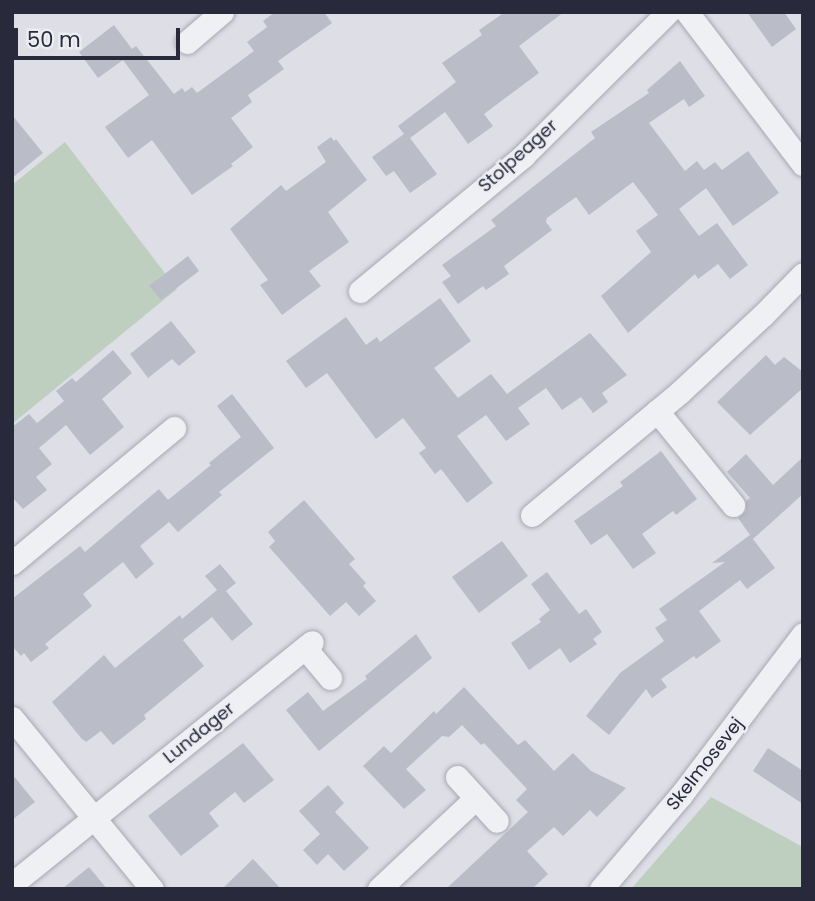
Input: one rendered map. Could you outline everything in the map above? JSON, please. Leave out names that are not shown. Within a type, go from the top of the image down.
[{"type":"street","points":[[187,42],[222,12]]},
{"type":"street","name":"Stolpeager","points":[[360,290],[523,156],[668,12]]},
{"type":"street","points":[[687,12],[803,164]]},
{"type":"street","points":[[532,515],[657,411],[764,315],[803,274]]},
{"type":"street","points":[[657,411],[733,505]]},
{"type":"street","points":[[12,563],[174,428]]},
{"type":"street","name":"Skelmosevej","points":[[601,889],[681,795],[803,634]]},
{"type":"street","name":"Lundager","points":[[12,884],[308,645],[330,678]]},
{"type":"street","points":[[12,718],[152,889]]},
{"type":"street","points":[[457,777],[497,821]]},
{"type":"street","points":[[379,889],[476,798]]},
{"type":"green space","points":[[65,142],[177,289],[12,424],[12,185]]},
{"type":"green space","points":[[711,797],[803,847],[803,889],[631,889]]},
{"type":"building","points":[[275,12],[324,12],[332,23],[278,61],[284,69],[248,95],[252,102],[231,118],[253,147],[231,164],[233,166],[192,195],[152,140],[128,158],[105,127],[149,95],[123,60],[98,78],[79,52],[114,25],[132,49],[136,46],[174,94],[182,88],[185,92],[192,87],[197,93],[254,51],[247,42],[267,27],[263,21]]},
{"type":"building","points":[[505,12],[564,12],[519,46],[539,73],[484,114],[493,126],[468,144],[445,112],[410,138],[437,174],[410,193],[394,171],[386,176],[372,157],[404,134],[398,126],[456,82],[442,63],[482,35],[479,30]]},
{"type":"building","points":[[747,12],[784,12],[796,29],[772,47]]},
{"type":"building","points":[[680,61],[705,96],[689,107],[684,99],[649,123],[685,171],[697,161],[704,170],[715,162],[722,170],[748,151],[779,193],[733,226],[706,188],[679,209],[699,236],[717,223],[748,265],[730,279],[718,264],[698,279],[695,274],[628,333],[601,296],[651,252],[636,231],[658,215],[633,182],[589,215],[576,197],[547,218],[546,222],[552,230],[504,266],[509,274],[486,290],[483,286],[458,304],[442,282],[451,276],[442,265],[496,226],[491,220],[595,138],[591,132],[649,93],[647,90]]},
{"type":"building","points":[[12,115],[43,153],[12,178]]},
{"type":"building","points":[[331,137],[334,141],[336,139],[367,180],[328,212],[349,242],[309,271],[321,286],[282,315],[260,285],[268,280],[230,229],[281,185],[286,191],[326,162],[317,147]]},
{"type":"building","points":[[188,256],[199,271],[161,300],[149,286]]},
{"type":"building","points":[[440,298],[471,341],[434,368],[458,398],[491,374],[507,394],[590,333],[627,375],[602,393],[608,402],[593,413],[581,397],[562,410],[546,388],[518,408],[530,424],[506,441],[486,415],[457,436],[493,483],[467,503],[441,469],[435,474],[419,453],[426,448],[403,418],[376,439],[327,373],[306,388],[286,361],[346,317],[366,345],[377,337],[380,342]]},
{"type":"building","points":[[171,321],[196,352],[179,366],[172,359],[148,378],[130,354]]},
{"type":"building","points":[[113,350],[132,373],[102,399],[124,427],[90,455],[66,425],[39,448],[52,464],[36,477],[47,490],[23,509],[12,497],[12,427],[29,414],[37,423],[64,401],[56,391],[72,378],[76,382]]},
{"type":"building","points":[[766,355],[775,365],[784,357],[803,372],[803,388],[750,435],[717,402]]},
{"type":"building","points":[[232,394],[274,448],[219,492],[222,495],[178,532],[169,522],[140,546],[154,564],[136,579],[123,562],[83,594],[92,606],[45,644],[49,648],[31,662],[24,653],[21,656],[12,646],[12,599],[80,546],[85,552],[159,489],[168,500],[211,465],[209,463],[241,437],[217,406]]},
{"type":"building","points":[[661,451],[697,499],[676,515],[673,511],[642,534],[656,553],[633,569],[607,534],[591,545],[574,521],[623,486],[620,482]]},
{"type":"building","points":[[746,454],[773,485],[803,457],[803,494],[753,539],[775,568],[747,589],[740,580],[699,611],[721,641],[661,679],[667,687],[652,698],[646,689],[609,735],[586,716],[620,673],[664,641],[655,628],[667,620],[659,609],[725,562],[712,563],[750,535],[738,518],[746,511],[746,501],[750,498],[727,472]]},
{"type":"building","points":[[304,500],[355,559],[349,564],[366,583],[363,586],[376,601],[359,616],[346,602],[330,616],[269,547],[275,541],[268,532]]},
{"type":"building","points":[[502,541],[528,576],[479,613],[452,577]]},
{"type":"building","points":[[220,564],[236,583],[226,591],[253,624],[232,641],[212,617],[183,640],[204,666],[144,715],[146,719],[113,745],[101,731],[86,742],[52,702],[104,655],[115,668],[180,615],[182,619],[217,590],[205,576]]},
{"type":"building","points":[[547,572],[579,614],[586,609],[602,632],[593,639],[597,644],[570,663],[560,648],[529,670],[511,643],[541,622],[539,619],[550,610],[531,584]]},
{"type":"building","points":[[416,634],[432,658],[319,751],[286,710],[308,692],[323,711],[367,679],[365,676]]},
{"type":"building","points":[[464,687],[518,745],[525,740],[554,771],[573,753],[591,771],[626,788],[597,817],[590,810],[563,836],[554,827],[527,851],[548,874],[532,889],[446,889],[528,812],[516,800],[527,789],[484,743],[481,745],[462,725],[449,737],[442,736],[406,769],[426,790],[404,809],[363,766],[384,746],[391,753],[434,711],[436,714]]},
{"type":"building","points":[[243,743],[274,780],[244,803],[235,792],[209,813],[219,826],[181,856],[148,816]]},
{"type":"building","points":[[768,748],[803,771],[803,804],[753,771]]},
{"type":"building","points":[[12,774],[35,802],[12,820]]},
{"type":"building","points":[[328,785],[344,803],[335,812],[369,848],[344,871],[328,854],[317,865],[303,850],[320,834],[299,811]]},
{"type":"building","points":[[253,859],[281,889],[222,889]]},
{"type":"building","points":[[89,867],[107,889],[62,889]]}]
